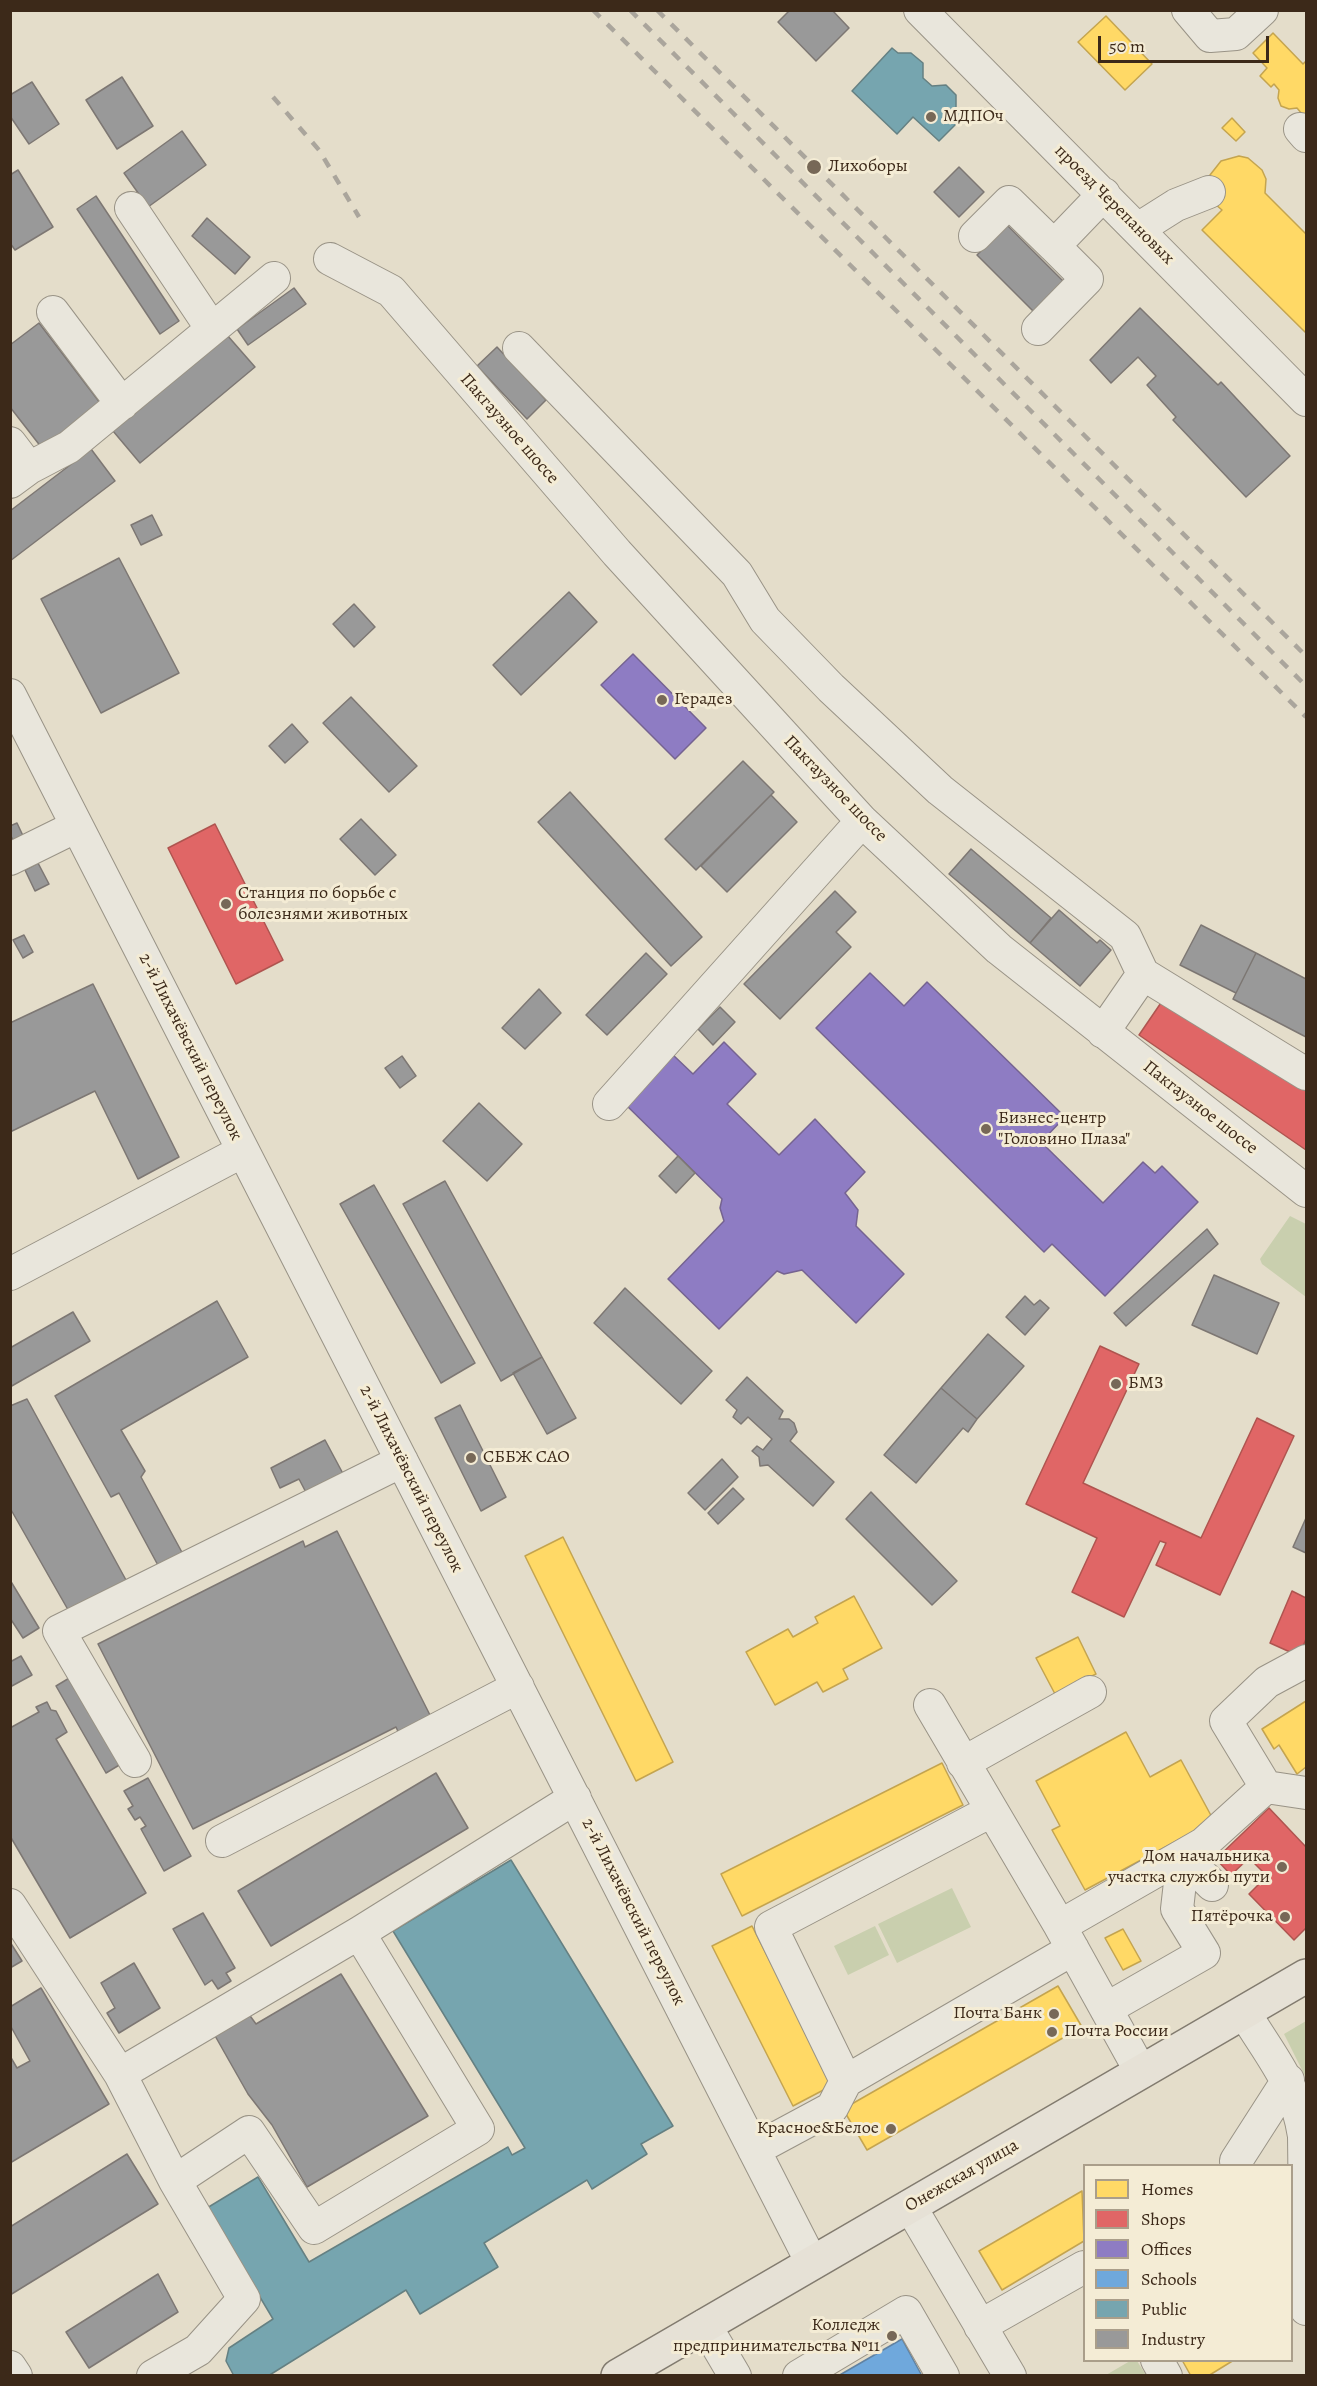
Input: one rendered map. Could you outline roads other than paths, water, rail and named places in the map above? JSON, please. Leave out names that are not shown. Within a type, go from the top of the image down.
[{"type":"main road","name":"Онежская улица","points":[[618,2376],[1306,1976]]},
{"type":"street","points":[[1188,10],[1210,36],[1236,34],[1262,10]]},
{"type":"street","name":"проезд Черепановых","points":[[922,11],[1306,400]]},
{"type":"street","points":[[1138,229],[1176,205],[1209,192]]},
{"type":"street","points":[[1054,246],[1104,194]]},
{"type":"street","points":[[975,236],[1009,202],[1087,279],[1038,329]]},
{"type":"street","points":[[131,208],[212,329]]},
{"type":"street","name":"Пакгаузное шоссе","points":[[330,259],[391,291],[617,553],[862,820],[999,949],[1306,1191]]},
{"type":"street","points":[[10,443],[20,475],[69,447],[274,278]]},
{"type":"street","points":[[53,312],[122,404]]},
{"type":"street","points":[[519,348],[737,574],[765,620],[831,688],[940,790],[1125,936],[1143,974],[1306,1074]]},
{"type":"street","name":"2-й Лихачёвский переулок","points":[[10,695],[812,2263]]},
{"type":"street","points":[[609,1104],[862,820]]},
{"type":"street","points":[[10,859],[77,826]]},
{"type":"street","points":[[1103,1032],[1143,974]]},
{"type":"street","points":[[10,1274],[243,1151]]},
{"type":"street","points":[[135,1761],[59,1631],[402,1461]]},
{"type":"street","points":[[1266,1787],[1226,1721],[1267,1682],[1306,1661]]},
{"type":"street","points":[[222,1840],[518,1687]]},
{"type":"street","points":[[963,1763],[1090,1692]]},
{"type":"street","points":[[930,1705],[1066,1937],[1141,2072]]},
{"type":"street","points":[[754,2150],[832,2108],[846,2081],[1203,1844],[1266,1787],[1306,1792]]},
{"type":"street","points":[[120,2074],[359,1933],[574,1798]]},
{"type":"street","points":[[846,2081],[771,1927],[991,1811]]},
{"type":"street","points":[[1183,1856],[1212,1885]]},
{"type":"street","points":[[1106,2009],[1204,1953],[1177,1909],[1183,1856]]},
{"type":"street","points":[[10,1905],[120,2074],[175,2181],[244,2299],[198,2350],[153,2376]]},
{"type":"street","points":[[175,2181],[249,2132],[314,2228],[478,2129],[359,1933]]},
{"type":"street","points":[[1244,2012],[1288,2080],[1299,2108],[1304,2136],[1306,2309]]},
{"type":"street","points":[[1236,2161],[1288,2080]]},
{"type":"street","points":[[910,2206],[1010,2376]]},
{"type":"street","points":[[980,2326],[1083,2268]]},
{"type":"street","points":[[799,2376],[906,2312],[943,2376]]},
{"type":"street","points":[[705,2325],[735,2376]]},
{"type":"street","points":[[1158,2362],[1166,2376]]},
{"type":"street","points":[[10,2367],[16,2376]]},
{"type":"railway","points":[[593,10],[1306,717]]},
{"type":"railway","points":[[630,10],[1306,686]]},
{"type":"railway","points":[[657,10],[1306,656]]},
{"type":"railway","points":[[273,97],[319,150],[359,217]]},
{"type":"place","name":"МДПОч","points":[[931,117]]},
{"type":"place","name":"Лихоборы","points":[[814,167]]},
{"type":"place","name":"Герадез","points":[[662,700]]},
{"type":"place","name":"Станция по борьбе с болезнями животных","points":[[226,904]]},
{"type":"place","name":"Бизнес-центр \"Головино Плаза\"","points":[[986,1129]]},
{"type":"place","name":"БМЗ","points":[[1116,1384]]},
{"type":"place","name":"СББЖ САО","points":[[471,1458]]},
{"type":"place","name":"Дом начальника участка службы пути","points":[[1282,1867]]},
{"type":"place","name":"Пятёрочка","points":[[1285,1917]]},
{"type":"place","name":"Почта Банк","points":[[1054,2014]]},
{"type":"place","name":"Почта России","points":[[1052,2032]]},
{"type":"place","name":"Красное&Белое","points":[[891,2129]]},
{"type":"place","name":"Колледж предпринимательства №11","points":[[892,2336]]}]
